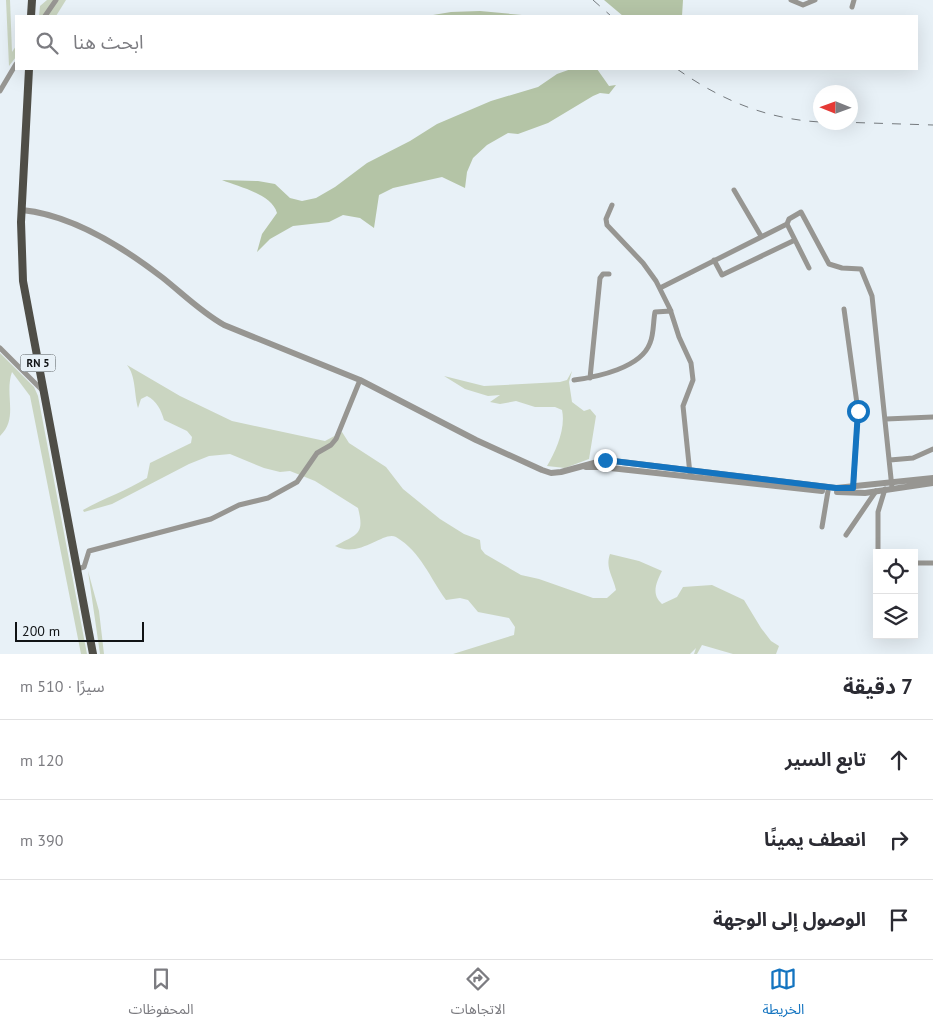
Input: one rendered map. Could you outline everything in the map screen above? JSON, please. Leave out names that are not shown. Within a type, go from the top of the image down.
[{"type":"main road","points":[[31,15],[32,0]]},
{"type":"main road","name":"RN 5","points":[[29,70],[22,210],[23,281],[93,654]]},
{"type":"street","points":[[47,15],[56,0]]},
{"type":"street","points":[[791,0],[803,5],[815,0]]},
{"type":"street","points":[[852,7],[854,0]]},
{"type":"street","points":[[0,91],[15,66]]},
{"type":"street","points":[[734,190],[762,236]]},
{"type":"street","points":[[612,205],[606,220],[607,225],[643,263],[660,288],[671,311],[694,375],[683,406],[690,478]]},
{"type":"street","points":[[22,210],[46,214],[60,219],[107,242],[135,258],[204,313],[224,325],[360,380],[476,440],[551,473],[601,467],[680,477],[828,491],[853,490],[933,478]]},
{"type":"street","points":[[660,288],[787,224],[789,219],[801,212],[829,264],[842,268],[857,268],[863,273],[872,296],[892,485]]},
{"type":"street","points":[[787,224],[809,268]]},
{"type":"street","points":[[714,260],[722,275],[795,240]]},
{"type":"street","points":[[590,378],[600,278],[603,274],[609,274]]},
{"type":"street","points":[[844,309],[858,411],[853,490]]},
{"type":"street","points":[[574,380],[613,372],[643,353],[651,341],[655,312],[671,311]]},
{"type":"street","points":[[0,348],[43,391]]},
{"type":"street","points":[[77,568],[84,567],[89,551],[212,519],[239,505],[268,498],[297,482],[317,453],[332,445],[336,439],[360,380]]},
{"type":"street","points":[[886,419],[933,417]]},
{"type":"street","points":[[890,460],[912,458],[933,449]]},
{"type":"street","points":[[582,468],[605,460],[853,490],[876,491],[892,485],[933,483]]},
{"type":"street","points":[[680,468],[680,477]]},
{"type":"street","points":[[878,549],[878,512],[884,489]]},
{"type":"street","points":[[822,527],[828,491]]},
{"type":"street","points":[[846,535],[876,491]]},
{"type":"street","points":[[918,563],[933,563]]},
{"type":"green space","points":[[6,0],[10,0],[12,52],[15,48],[15,58],[9,66]]},
{"type":"green space","points":[[47,0],[66,0],[57,15],[39,15],[40,6]]},
{"type":"green space","points":[[604,0],[683,0],[682,15],[622,15]]},
{"type":"green space","points":[[480,11],[522,15],[433,15]]},
{"type":"green space","points":[[568,70],[598,70],[609,86],[616,85],[609,94],[600,93],[593,96],[548,123],[518,134],[508,133],[487,145],[473,158],[467,172],[465,188],[442,177],[393,188],[379,195],[374,228],[360,218],[343,215],[329,222],[293,226],[270,239],[257,252],[262,234],[277,213],[274,206],[254,192],[222,180],[258,181],[275,184],[290,198],[302,201],[316,198],[335,187],[367,163],[410,141],[437,124],[491,101],[538,87],[557,74]]},
{"type":"green space","points":[[0,353],[34,387],[38,396],[87,654],[81,654],[30,396],[12,372],[9,389],[9,422],[0,436]]},
{"type":"green space","points":[[127,365],[180,396],[232,421],[325,441],[342,432],[349,443],[386,467],[403,489],[440,519],[464,534],[480,540],[481,549],[485,554],[521,575],[539,579],[593,598],[607,598],[616,590],[608,564],[610,554],[639,561],[662,571],[656,584],[656,592],[662,604],[677,597],[683,587],[712,585],[744,600],[761,628],[771,641],[779,646],[776,654],[733,654],[702,645],[697,654],[694,654],[696,648],[690,654],[453,654],[514,635],[515,627],[509,618],[478,612],[468,600],[460,598],[446,600],[419,558],[405,543],[396,537],[385,537],[353,549],[335,546],[354,536],[360,529],[358,508],[315,481],[290,471],[280,472],[264,468],[230,454],[209,456],[189,464],[112,504],[84,512],[83,510],[147,478],[150,463],[191,443],[192,437],[187,431],[164,420],[158,406],[147,396],[141,399],[138,408],[133,380]]},
{"type":"green space","points":[[572,371],[569,382],[572,402],[584,411],[590,409],[596,416],[589,459],[565,468],[547,466],[557,446],[561,432],[563,424],[562,410],[555,407],[535,407],[516,401],[500,404],[490,402],[500,395],[488,396],[465,389],[444,376],[484,386],[560,382],[567,380]]},
{"type":"green space","points":[[88,571],[99,611],[104,654],[100,654]]},
{"type":"railway","points":[[593,0],[610,15]]},
{"type":"railway","points":[[679,70],[710,90],[745,106],[781,117],[813,121]]},
{"type":"railway","points":[[858,123],[933,125]]},
{"type":"route","points":[[605,460],[689,469],[760,480],[853,488],[858,411]]}]
